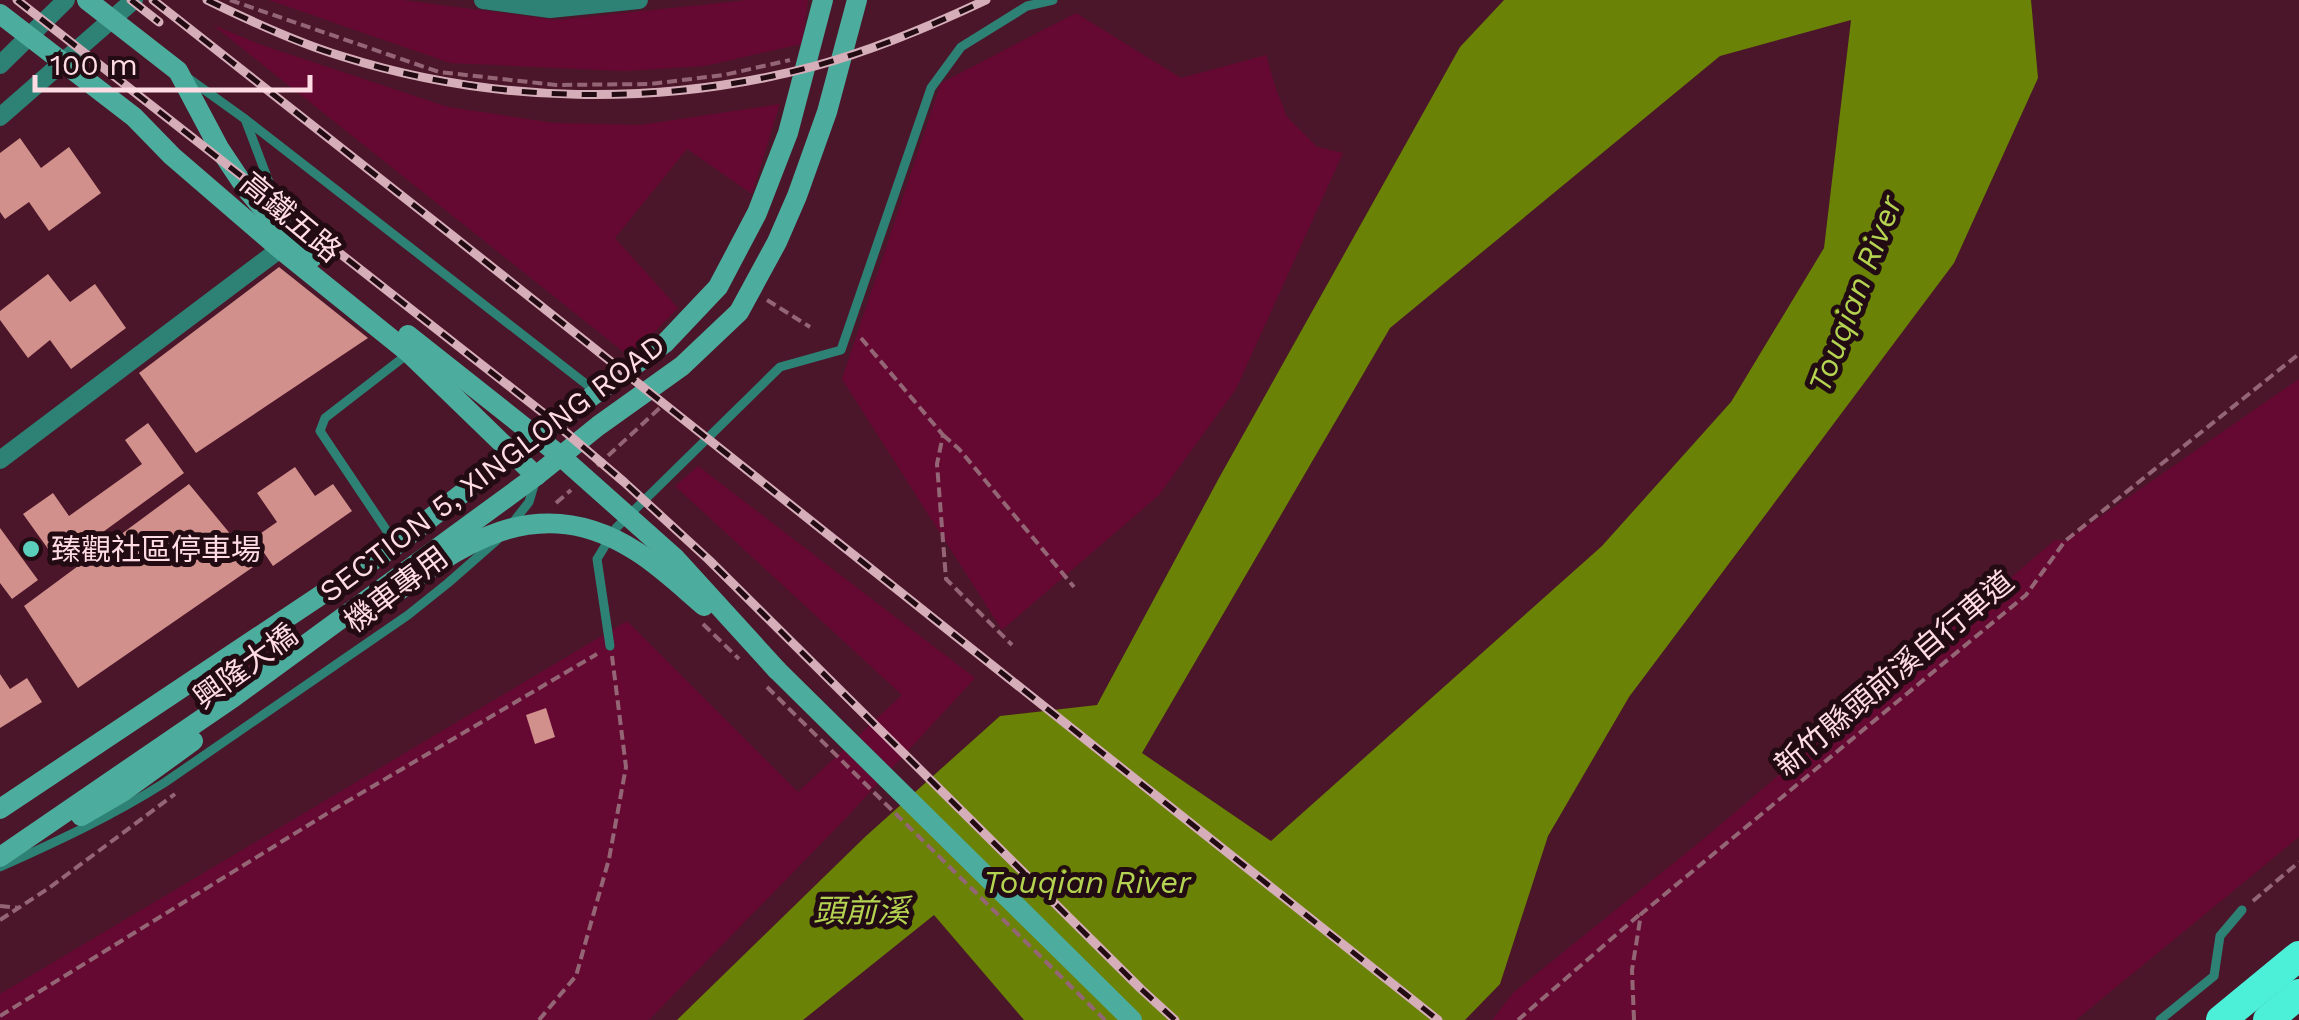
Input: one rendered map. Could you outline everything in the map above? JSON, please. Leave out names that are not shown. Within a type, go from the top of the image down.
[{"type":"highway","points":[[2221,1020],[2299,956]]},
{"type":"highway","points":[[2268,1020],[2299,994]]},
{"type":"street","points":[[0,65],[66,0]]},
{"type":"street","name":"高鐵五路","points":[[86,0],[178,71],[246,190],[291,250]]},
{"type":"street","points":[[0,117],[134,0]]},
{"type":"street","points":[[483,0],[551,4],[639,0]]},
{"type":"street","name":"SECTION 5, XINGLONG ROAD","points":[[0,808],[396,545],[665,343],[718,287],[757,213],[788,132],[823,0]]},
{"type":"street","name":"SECTION 5, XINGLONG ROAD","points":[[0,862],[536,476],[682,366],[739,312],[797,196],[827,112],[857,0]]},
{"type":"street","name":"高鐵五路","points":[[0,14],[134,118],[172,156],[291,250]]},
{"type":"street","points":[[0,460],[291,250]]},
{"type":"street","name":"興隆大橋","points":[[291,250],[409,344],[556,452],[676,558],[772,678]]},
{"type":"street","points":[[409,344],[536,476]]},
{"type":"street","name":"興隆大橋","points":[[0,862],[124,791],[464,546],[526,523],[558,522],[584,526],[609,536],[664,571],[1132,1020]]},
{"type":"lane","points":[[610,646],[598,559],[616,528],[780,366],[841,350],[931,88],[961,47],[1026,6],[1053,0]]},
{"type":"lane","points":[[178,71],[598,392]]},
{"type":"lane","points":[[245,120],[291,250]]},
{"type":"lane","points":[[396,545],[320,431],[325,418],[409,344]]},
{"type":"lane","name":"機車專用","points":[[0,862],[64,838],[140,798],[408,615],[500,537],[529,502],[536,476]]},
{"type":"lane","points":[[2160,1020],[2214,976],[2220,936],[2242,910]]},
{"type":"path","points":[[230,0],[440,72],[556,85],[650,84],[724,75],[795,58]]},
{"type":"path","points":[[763,298],[810,327]]},
{"type":"path","points":[[850,325],[1074,587]]},
{"type":"path","name":"新竹縣頭前溪自行車道","points":[[1518,1020],[2026,595],[2065,541],[2299,354]]},
{"type":"path","points":[[943,435],[937,464],[946,579],[1012,645]]},
{"type":"path","points":[[697,618],[739,659]]},
{"type":"path","points":[[0,1016],[336,808],[610,646],[626,767],[609,859],[576,976],[539,1020]]},
{"type":"path","points":[[772,678],[1104,1020]]},
{"type":"path","points":[[2242,910],[2299,862]]},
{"type":"path","points":[[0,906],[19,908]]},
{"type":"path","points":[[1634,1020],[1632,970],[1641,914]]},
{"type":"shaded area","points":[[269,0],[403,0],[557,20],[748,0],[808,0],[802,44],[705,66],[624,71],[450,63]]},
{"type":"shaded area","points":[[1076,13],[1181,78],[1266,55],[1287,117],[1317,147],[1343,153],[1236,389],[1159,495],[1002,630],[842,379],[941,83]]},
{"type":"shaded area","points":[[213,25],[264,46],[448,107],[554,123],[640,125],[780,104],[752,194],[687,149],[615,238],[678,308],[630,357]]},
{"type":"shaded area","points":[[2299,379],[2299,837],[2076,1020],[1492,1020],[1513,993],[1712,832],[2055,540],[2065,541]]},
{"type":"shaded area","points":[[698,466],[975,678],[847,817],[649,1020],[0,1020],[0,994],[627,621],[798,792],[902,695],[675,486]]},
{"type":"water","name":"Touqian River","points":[[1504,0],[2031,0],[2038,78],[1954,263],[1629,697],[1548,836],[1500,984],[1465,1020],[1024,1020],[934,915],[803,1020],[677,1020],[866,836],[1000,716],[1097,705],[1460,47]],"holes":[[[1851,20],[1824,248],[1731,402],[1602,546],[1271,841],[1142,753],[1390,328],[1720,56]]]},
{"type":"building","points":[[20,138],[41,168],[69,147],[101,193],[49,231],[29,202],[5,219],[0,212],[0,153]]},
{"type":"building","points":[[279,267],[368,338],[196,453],[139,373]]},
{"type":"building","points":[[48,274],[70,302],[95,284],[126,328],[71,369],[50,340],[28,358],[0,320],[0,311]]},
{"type":"building","points":[[148,423],[184,473],[59,564],[23,514],[53,493],[69,516],[142,464],[125,440]]},
{"type":"building","points":[[295,467],[315,496],[333,484],[352,511],[273,566],[254,538],[277,522],[257,493]]},
{"type":"building","points":[[189,484],[256,565],[78,688],[24,606]]},
{"type":"building","points":[[0,528],[38,580],[12,599],[0,583]]},
{"type":"building","points":[[0,674],[10,689],[27,678],[42,702],[0,728]]},
{"type":"building","points":[[546,708],[555,737],[535,744],[526,715]]},
{"type":"railway","points":[[17,0],[542,412],[624,482],[709,560],[1175,1020]]},
{"type":"railway","points":[[131,0],[159,22]]},
{"type":"railway","points":[[153,0],[1438,1020]]},
{"type":"railway","points":[[207,0],[307,44],[399,72],[458,84],[577,94],[697,88],[815,66],[902,37],[986,0]]},
{"type":"place","name":"臻觀社區停車場","points":[[31,549]]},
{"type":"water label","name":"頭前溪","points":[[861,911]]}]
